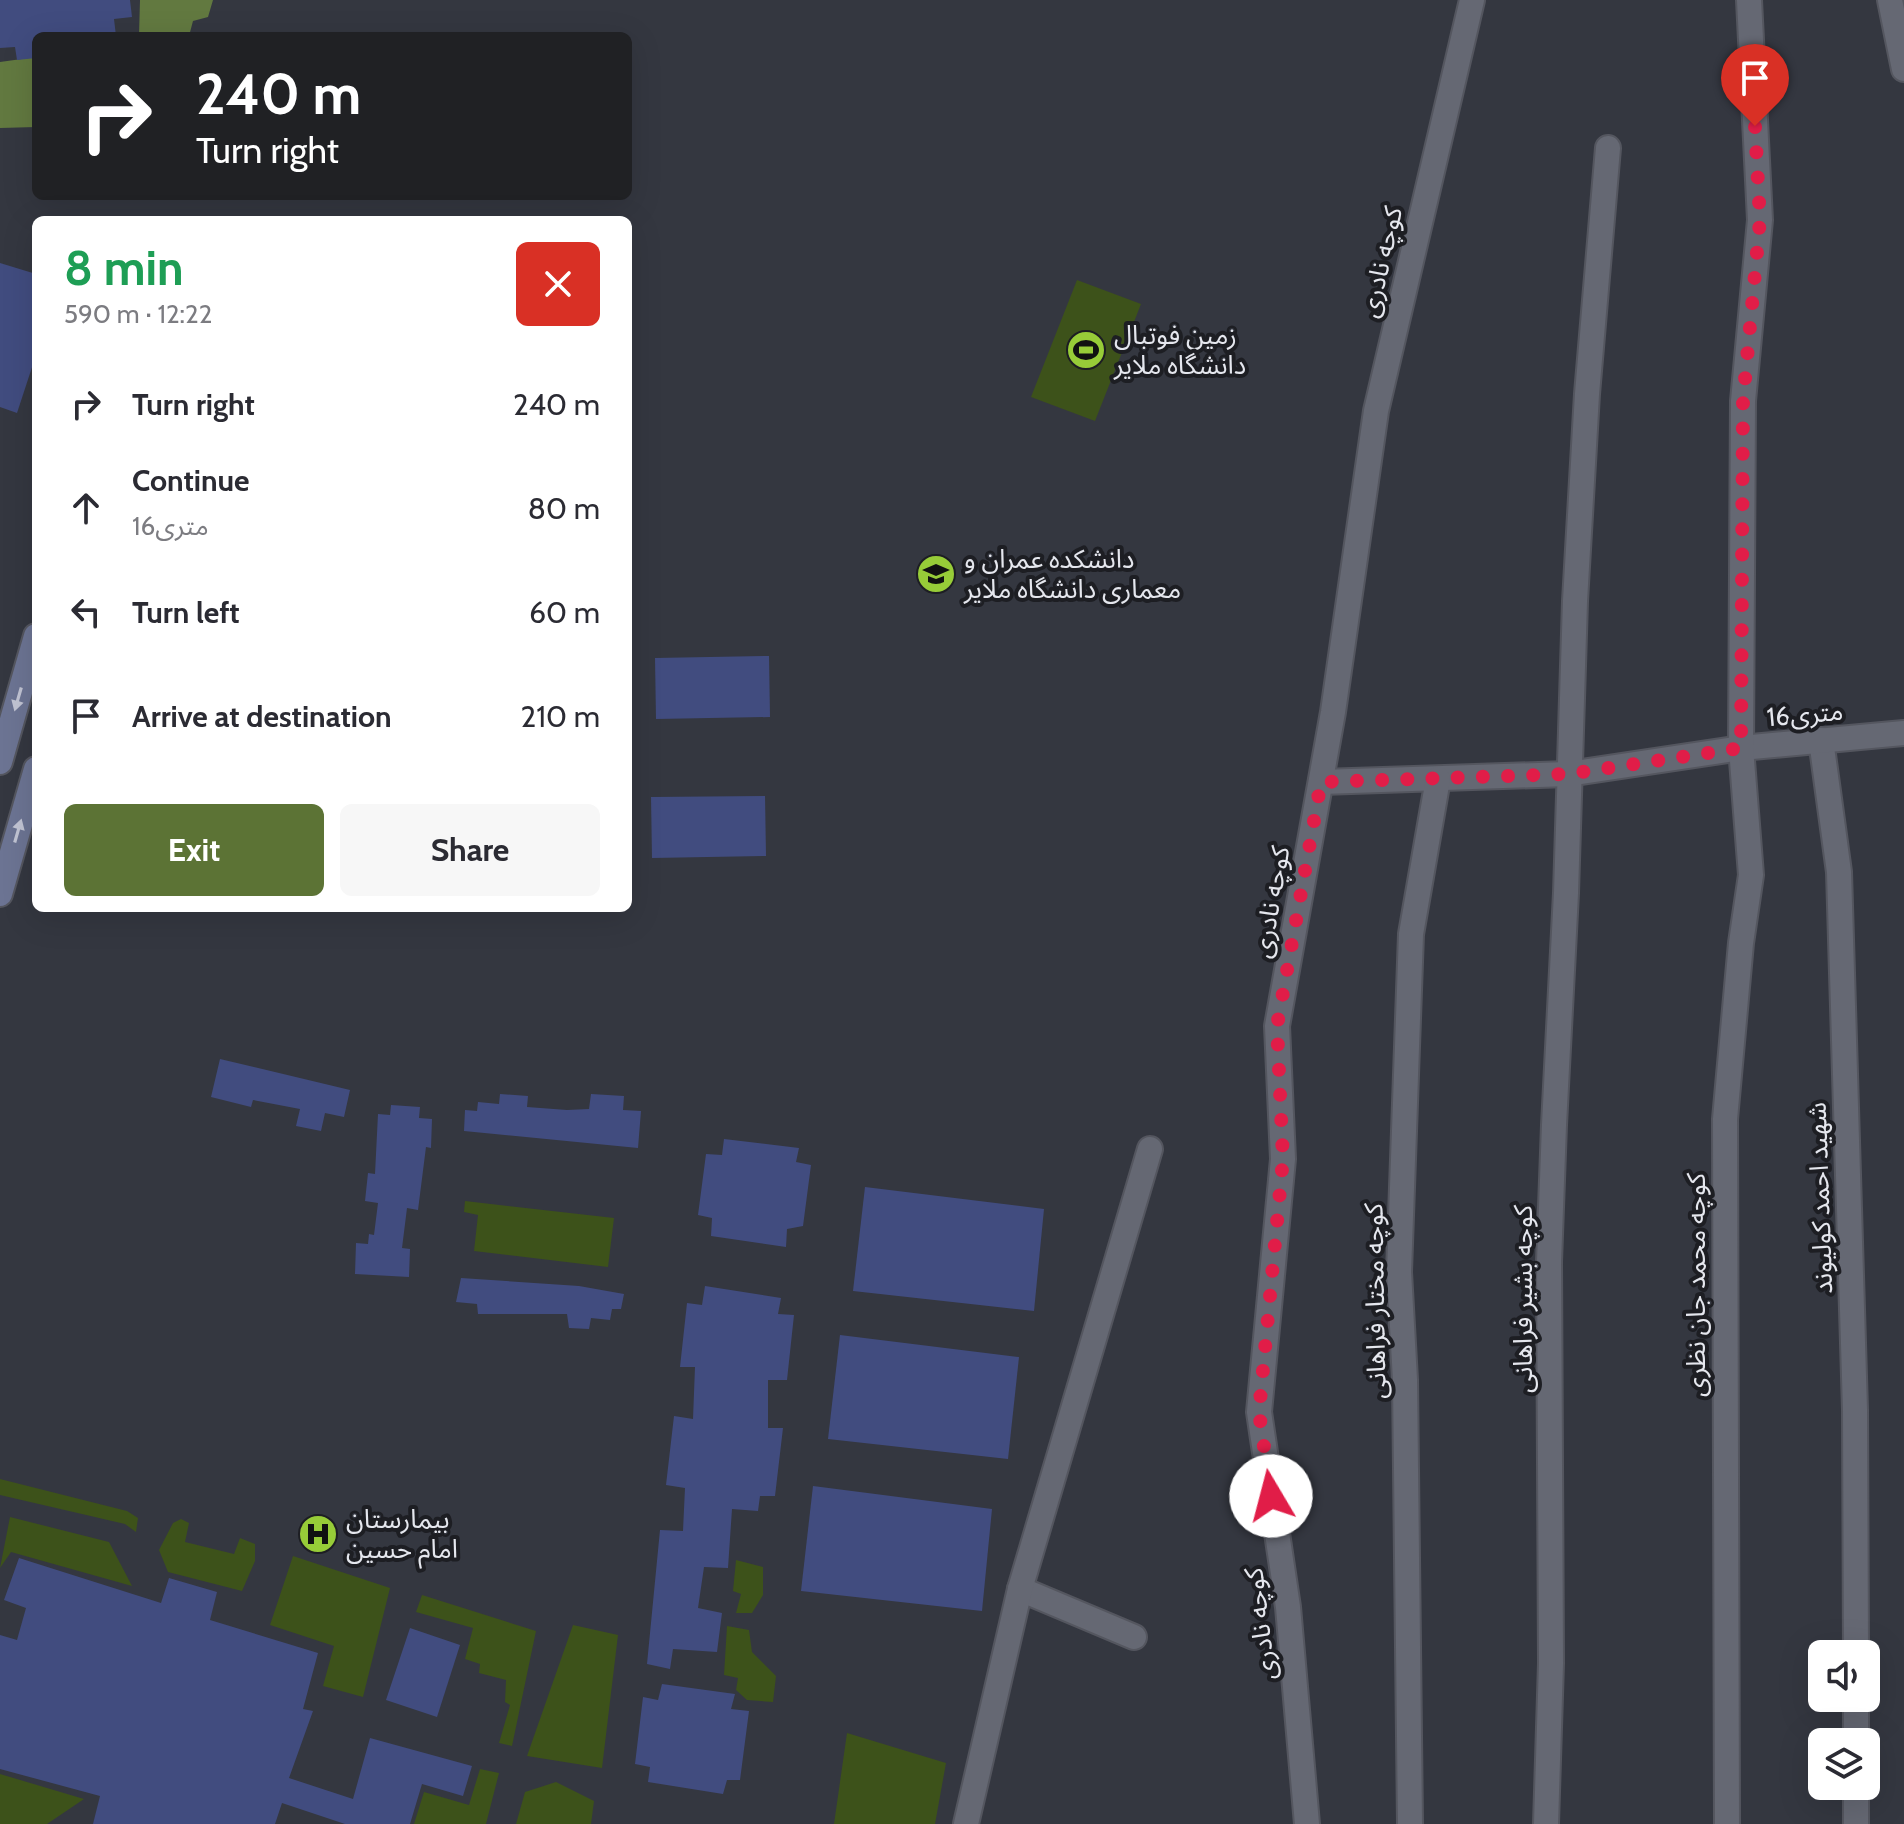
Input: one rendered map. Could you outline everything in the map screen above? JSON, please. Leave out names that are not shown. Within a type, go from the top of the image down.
[{"type":"main road","points":[[0,762],[32,650]]},
{"type":"main road","points":[[0,894],[32,783]]},
{"type":"street","name":"کوچه نادری","points":[[1307,1824],[1288,1607],[1259,1412],[1283,1159],[1277,1026],[1321,782],[1376,411],[1472,0]]},
{"type":"street","name":"کوچه محمد جان نظری","points":[[1727,1824],[1725,1119],[1741,943],[1751,875],[1741,748],[1743,401],[1760,220],[1749,0]]},
{"type":"street","points":[[1890,0],[1904,69]]},
{"type":"street","name":"کوچه بشیر فراهانی","points":[[1546,1824],[1551,1663],[1549,1262],[1587,394],[1608,148]]},
{"type":"street","name":"16متری","points":[[1321,782],[1568,774],[1741,748],[1904,733]]},
{"type":"street","name":"شهید احمد کولیوند","points":[[1821,740],[1839,872],[1855,1410],[1856,1640]]},
{"type":"street","name":"کوچه مختار فراهانی","points":[[1410,1824],[1404,1554],[1405,1380],[1399,1272],[1411,934],[1438,779]]},
{"type":"street","points":[[966,1824],[1020,1589],[1150,1149]]},
{"type":"street","points":[[1020,1589],[1134,1637]]},
{"type":"street","points":[[1856,1800],[1856,1824]]},
{"type":"green space","points":[[140,0],[213,0],[208,17],[193,21],[190,32],[139,32]]},
{"type":"green space","points":[[32,58],[32,127],[0,128],[0,62]]},
{"type":"green space","name":"زمین فوتبال دانشگاه ملایر","points":[[1077,280],[1141,304],[1095,421],[1031,397]]},
{"type":"green space","points":[[465,1201],[614,1218],[608,1267],[474,1251],[478,1215],[464,1212]]},
{"type":"green space","points":[[0,1479],[127,1511],[138,1518],[136,1532],[125,1524],[0,1495]]},
{"type":"green space","points":[[10,1517],[109,1542],[132,1586],[11,1552],[0,1568]]},
{"type":"green space","points":[[181,1519],[189,1523],[185,1542],[234,1554],[240,1538],[255,1544],[255,1561],[242,1591],[168,1572],[159,1550],[173,1523]]},
{"type":"green space","points":[[293,1556],[390,1588],[363,1697],[323,1686],[334,1646],[270,1625]]},
{"type":"green space","points":[[736,1560],[763,1567],[763,1595],[752,1613],[736,1613],[741,1594],[733,1591]]},
{"type":"green space","points":[[422,1595],[536,1631],[512,1746],[499,1743],[510,1705],[505,1702],[506,1680],[479,1673],[480,1664],[465,1659],[473,1628],[416,1612]]},
{"type":"green space","points":[[573,1625],[618,1635],[602,1768],[527,1756]]},
{"type":"green space","points":[[727,1626],[749,1630],[752,1652],[776,1676],[773,1702],[747,1700],[736,1690],[738,1678],[724,1675]]},
{"type":"green space","points":[[847,1733],[946,1763],[935,1824],[834,1824]]},
{"type":"green space","points":[[480,1769],[499,1773],[486,1824],[414,1824],[424,1792],[469,1805]]},
{"type":"green space","points":[[0,1774],[84,1799],[47,1824],[0,1824]]},
{"type":"green space","points":[[556,1782],[594,1801],[591,1824],[516,1824],[525,1792]]},
{"type":"building","points":[[0,0],[130,0],[132,17],[114,19],[116,32],[32,32],[32,58],[17,60],[15,47],[0,48]]},
{"type":"building","points":[[0,263],[32,273],[32,367],[17,413],[0,407]]},
{"type":"building","points":[[769,656],[770,717],[656,719],[655,658]]},
{"type":"building","points":[[765,796],[766,856],[652,858],[651,797]]},
{"type":"building","points":[[220,1059],[350,1090],[344,1117],[325,1113],[321,1131],[296,1126],[300,1109],[253,1100],[251,1107],[211,1097]]},
{"type":"building","points":[[500,1094],[528,1096],[527,1107],[567,1110],[589,1109],[591,1094],[624,1096],[623,1110],[641,1111],[638,1148],[464,1131],[465,1110],[477,1111],[478,1102],[499,1104]]},
{"type":"building","points":[[391,1105],[420,1107],[419,1118],[432,1119],[431,1148],[426,1147],[418,1210],[407,1208],[402,1248],[410,1249],[409,1277],[355,1274],[356,1243],[368,1244],[369,1234],[374,1235],[378,1203],[365,1201],[368,1173],[375,1174],[378,1114],[390,1115]]},
{"type":"building","points":[[724,1139],[799,1148],[796,1162],[811,1165],[803,1226],[787,1229],[786,1247],[711,1236],[712,1218],[698,1215],[706,1154],[722,1155]]},
{"type":"building","points":[[865,1187],[1044,1209],[1034,1311],[853,1291]]},
{"type":"building","points":[[461,1278],[579,1286],[624,1294],[621,1309],[612,1309],[610,1320],[591,1318],[589,1329],[569,1328],[567,1314],[478,1314],[477,1304],[456,1302]]},
{"type":"building","points":[[705,1286],[781,1298],[778,1314],[794,1315],[787,1380],[768,1380],[768,1428],[783,1428],[775,1496],[760,1496],[758,1511],[732,1509],[728,1568],[704,1567],[698,1608],[722,1613],[717,1652],[673,1649],[670,1669],[647,1664],[660,1530],[683,1531],[685,1488],[666,1485],[674,1416],[693,1419],[695,1367],[680,1367],[687,1303],[702,1305]]},
{"type":"building","points":[[840,1335],[1019,1357],[1008,1459],[828,1439]]},
{"type":"building","points":[[813,1486],[992,1509],[982,1611],[801,1591]]},
{"type":"building","points":[[19,1558],[161,1603],[169,1578],[217,1592],[210,1620],[318,1653],[303,1709],[313,1711],[289,1778],[353,1799],[370,1738],[472,1766],[463,1796],[422,1784],[410,1824],[345,1824],[282,1803],[275,1824],[93,1824],[100,1796],[0,1769],[0,1635],[17,1640],[26,1608],[4,1600]]},
{"type":"building","points":[[410,1628],[460,1645],[437,1717],[386,1700]]},
{"type":"building","points":[[662,1684],[735,1694],[731,1709],[749,1711],[740,1780],[727,1780],[723,1794],[648,1782],[650,1767],[635,1764],[643,1697],[658,1700]]},
{"type":"place","name":"زمین فوتبال دانشگاه ملایر","points":[[1086,350]]},
{"type":"place","name":"دانشکده عمران و معماری دانشگاه ملایر","points":[[936,574]]},
{"type":"place","name":"بیمارستان امام حسین","points":[[318,1534]]},
{"type":"route","points":[[1271,1496],[1259,1412],[1283,1159],[1277,1026],[1321,782],[1568,774],[1741,748],[1743,401],[1760,220],[1755,126]]}]
